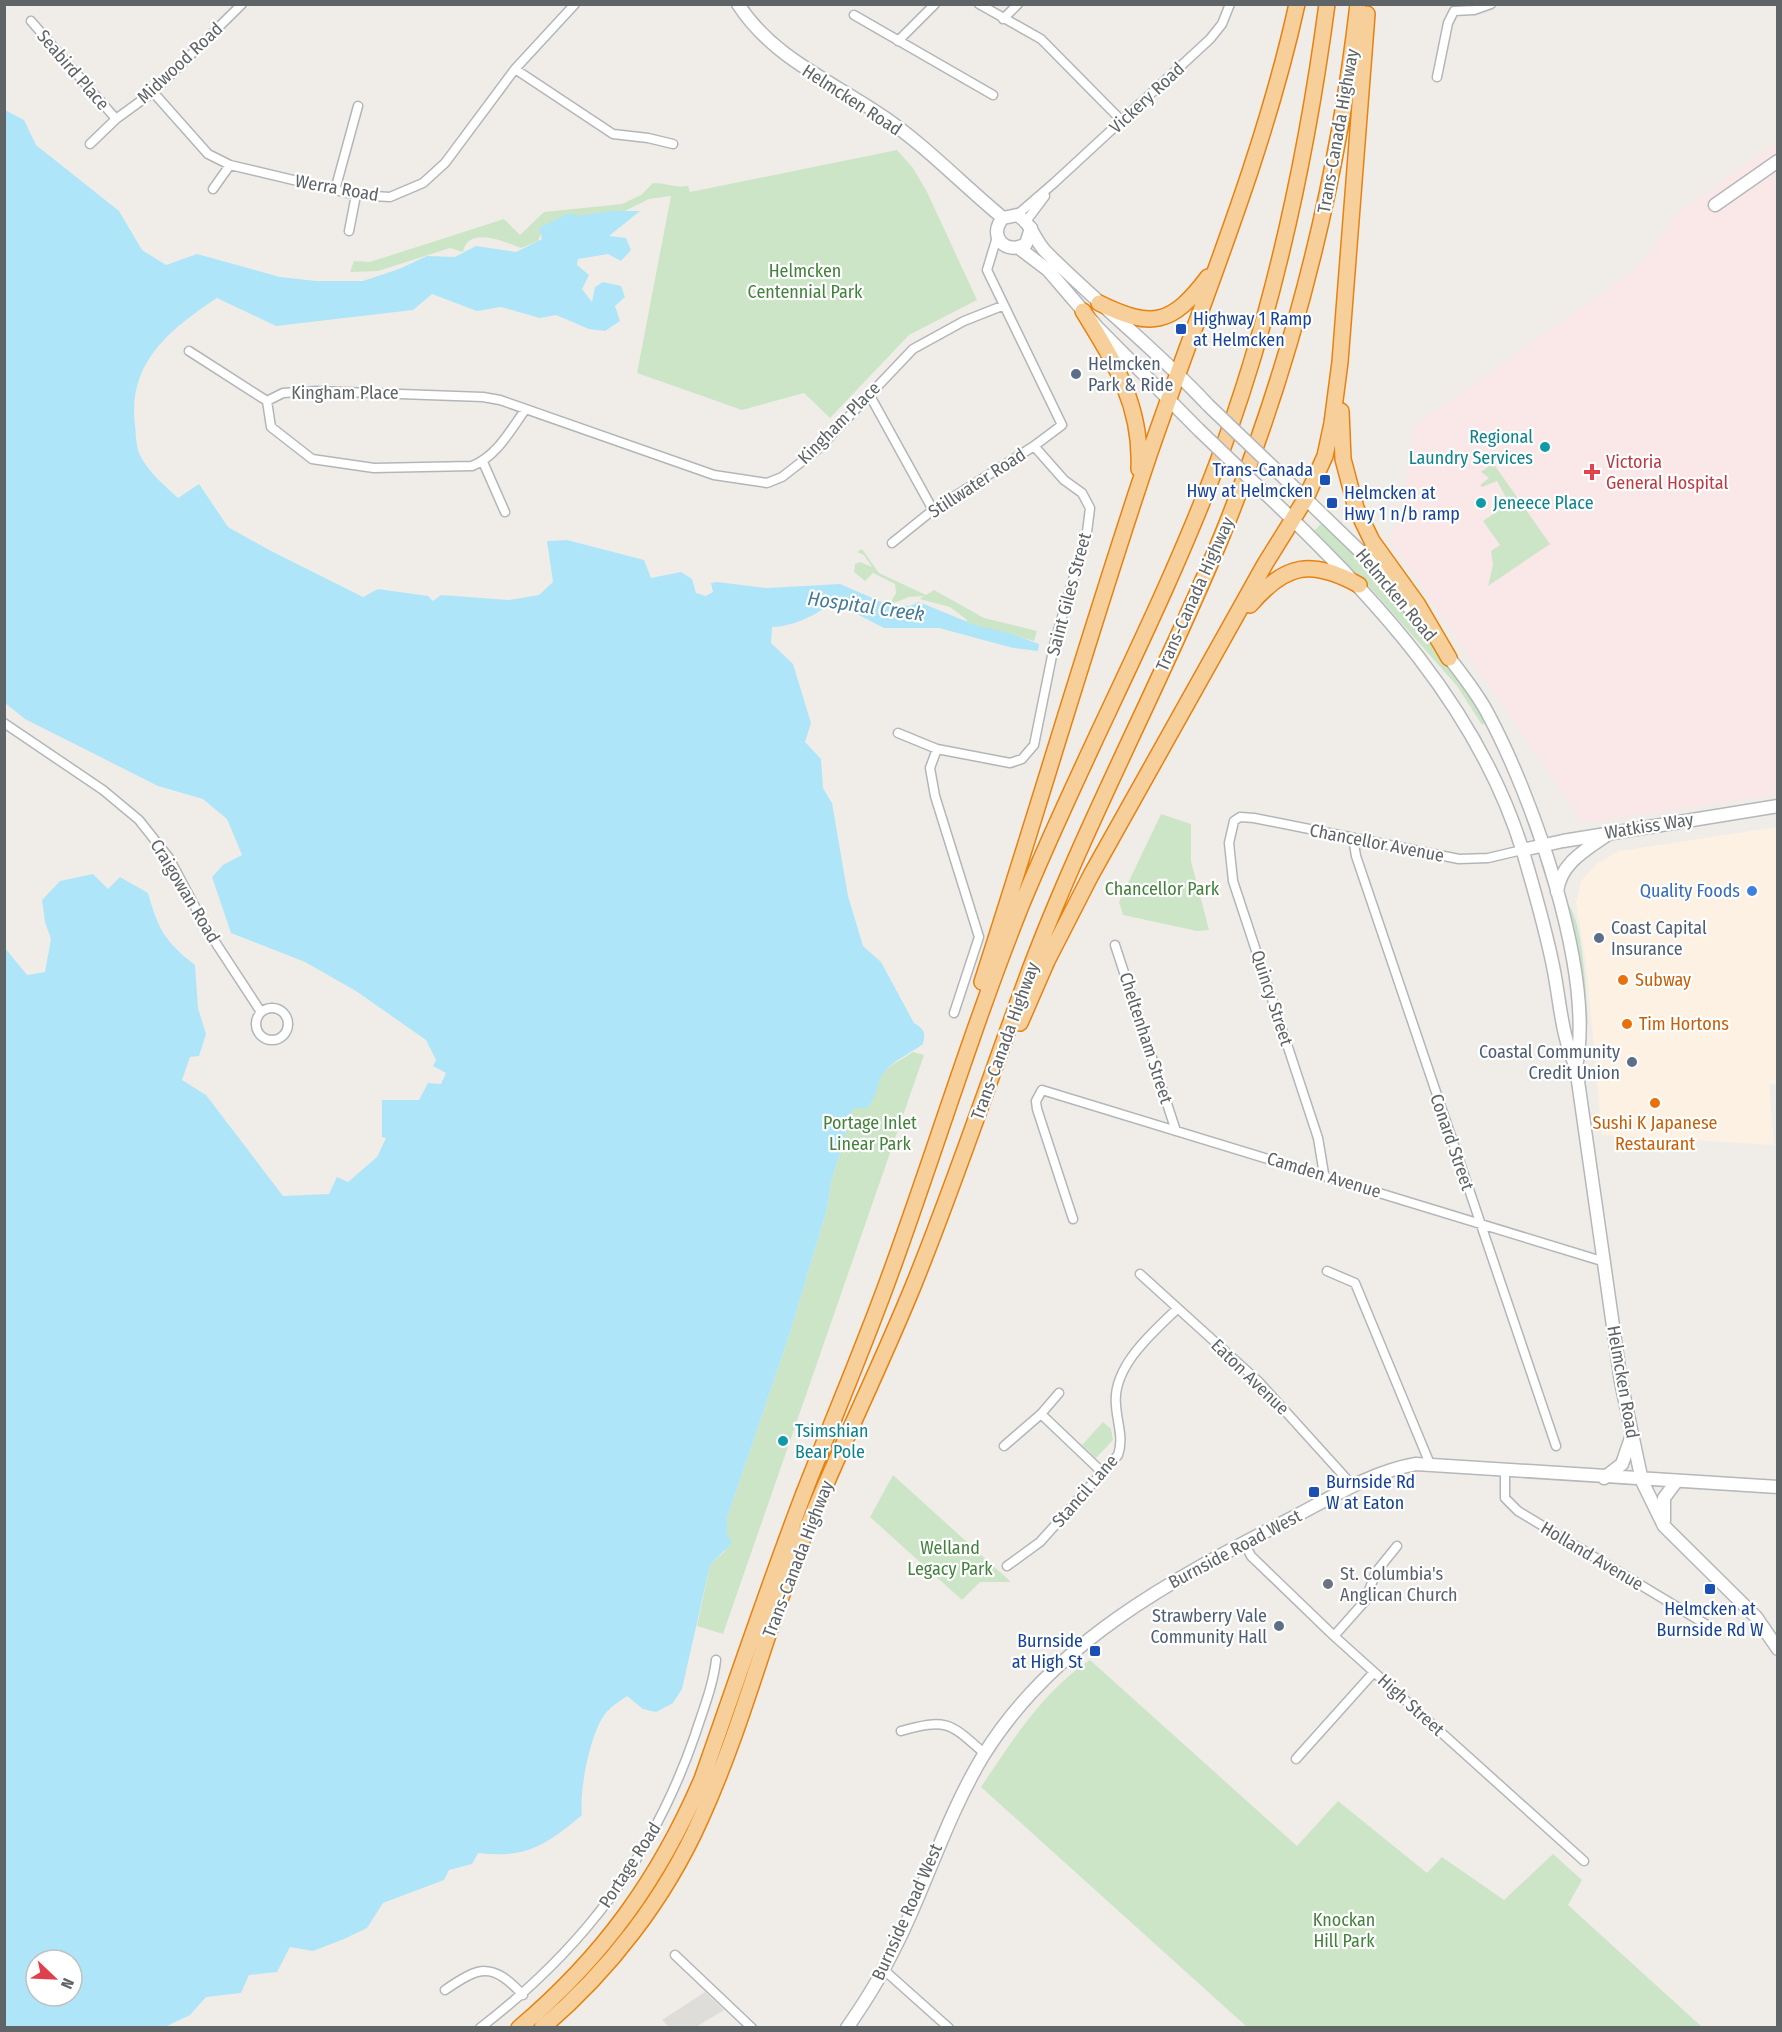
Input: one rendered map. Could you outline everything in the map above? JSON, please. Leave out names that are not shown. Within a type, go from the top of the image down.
[{"type":"highway","points":[[891,1273],[897,1231],[972,1014],[1138,487],[1217,265],[1285,59],[1297,4]]},
{"type":"highway","name":"Trans-Canada Highway","points":[[519,2028],[574,1978],[623,1920],[658,1869],[683,1823],[702,1779],[804,1493],[891,1273],[1016,920],[1065,804],[1196,516],[1239,404],[1261,335],[1292,213],[1312,109],[1327,4]]},
{"type":"highway","name":"Trans-Canada Highway","points":[[542,2028],[592,1981],[630,1936],[657,1898],[699,1822],[802,1541],[910,1293],[945,1206],[1050,918],[1219,543],[1271,405],[1309,279],[1330,188],[1358,4]]},
{"type":"highway","points":[[945,1206],[975,1149],[1018,1030],[1047,961],[1116,830],[1292,518],[1306,498],[1329,440],[1340,362],[1368,4]]},
{"type":"highway","points":[[1099,303],[1138,319],[1153,320],[1174,312],[1188,301],[1217,265]]},
{"type":"highway","points":[[1083,311],[1112,357],[1136,416],[1140,442],[1138,487]]},
{"type":"highway","points":[[1340,362],[1343,459],[1356,508],[1372,541],[1418,605],[1449,658]]},
{"type":"highway","points":[[1216,655],[1257,596],[1277,577],[1312,567],[1324,569],[1359,585]]},
{"type":"main road","name":"Helmcken Road","points":[[738,4],[746,16],[781,53],[885,118],[970,191],[1001,221]]},
{"type":"main road","points":[[1715,205],[1778,161]]},
{"type":"main road","points":[[1001,221],[1025,221],[1030,237],[1019,248],[1010,249],[999,241],[1001,221]]},
{"type":"main road","name":"Helmcken Road","points":[[1025,221],[1040,246],[1099,303],[1178,372],[1208,405],[1369,560],[1449,658],[1479,700],[1505,747],[1520,781],[1557,894],[1570,947],[1580,1044],[1576,1067]]},
{"type":"main road","name":"Helmcken Road","points":[[1019,248],[1048,270],[1083,311],[1199,430],[1359,585],[1423,663],[1483,752],[1522,850],[1551,958],[1565,1045],[1576,1067],[1621,1382],[1642,1481],[1664,1526],[1756,1617],[1778,1649]]},
{"type":"main road","name":"Watkiss Way","points":[[1522,850],[1610,832],[1778,806]]},
{"type":"main road","points":[[1557,894],[1558,882],[1568,865],[1610,832]]},
{"type":"main road","points":[[1604,1478],[1622,1464],[1632,1435]]},
{"type":"main road","name":"Burnside Road West","points":[[847,2028],[884,1970],[950,1818],[985,1754],[1033,1691],[1078,1648],[1149,1596],[1244,1542],[1353,1486],[1395,1469],[1430,1464],[1642,1481],[1778,1487]]},
{"type":"main road","points":[[1664,1526],[1664,1498],[1676,1482]]},
{"type":"street","name":"Midwood Road","points":[[90,144],[116,118],[153,92],[242,4]]},
{"type":"street","name":"Werra Road","points":[[153,92],[208,154],[230,165],[356,195],[390,197],[423,183],[445,163],[514,69],[575,4]]},
{"type":"street","points":[[898,41],[935,4]]},
{"type":"street","points":[[979,4],[1041,39],[1122,121]]},
{"type":"street","points":[[1003,19],[1018,4]]},
{"type":"street","name":"Vickery Road","points":[[1025,221],[1054,183],[1210,39],[1222,24],[1230,4]]},
{"type":"street","points":[[1437,77],[1448,23],[1454,11],[1474,10],[1491,4]]},
{"type":"street","points":[[854,15],[993,96]]},
{"type":"street","name":"Seabird Place","points":[[31,21],[116,118]]},
{"type":"street","points":[[514,69],[613,134],[648,138],[673,144]]},
{"type":"street","points":[[335,190],[358,106]]},
{"type":"street","points":[[213,189],[230,165]]},
{"type":"street","points":[[349,231],[356,195]]},
{"type":"street","points":[[999,241],[987,270],[1002,306]]},
{"type":"street","name":"Kingham Place","points":[[483,462],[472,466],[374,468],[312,459],[271,427],[267,401],[283,393],[317,391],[472,395],[500,400],[714,475],[767,483],[782,477],[818,448],[913,349],[964,321],[1002,306]]},
{"type":"street","name":"Stillwater Road","points":[[892,543],[933,510],[1034,446],[1062,425],[1002,306]]},
{"type":"street","points":[[189,351],[267,401]]},
{"type":"street","points":[[869,394],[933,510]]},
{"type":"street","points":[[505,512],[483,462],[498,447],[525,410]]},
{"type":"street","name":"Saint Giles Street","points":[[937,749],[1010,763],[1022,759],[1034,745],[1055,641],[1087,532],[1090,508],[1082,493],[1064,480],[1034,446]]},
{"type":"street","name":"Craigowan Road","points":[[4,723],[103,790],[139,820],[169,858],[214,940],[261,1012]]},
{"type":"street","points":[[898,733],[937,749],[930,768],[935,796],[979,937],[954,1012]]},
{"type":"street","name":"Chancellor Avenue","points":[[1234,821],[1240,817],[1254,818],[1459,859],[1488,858],[1522,850]]},
{"type":"street","name":"Quincy Street","points":[[1234,821],[1229,843],[1233,881],[1318,1138],[1324,1174]]},
{"type":"street","name":"Conard Street","points":[[1353,838],[1356,856],[1556,1446]]},
{"type":"street","name":"Cheltenham Street","points":[[1115,945],[1176,1131]]},
{"type":"street","name":"Craigowan Road","points":[[267,1008],[280,1009],[288,1020],[286,1033],[274,1040],[262,1037],[256,1024],[261,1012],[267,1008]]},
{"type":"street","name":"Camden Avenue","points":[[1073,1219],[1037,1109],[1036,1101],[1042,1090],[1324,1174],[1480,1225],[1605,1262]]},
{"type":"street","points":[[1327,1271],[1355,1283],[1430,1464]]},
{"type":"street","name":"Eaton Avenue","points":[[1140,1274],[1258,1381],[1353,1486]]},
{"type":"street","name":"Stancil Lane","points":[[1007,1566],[1040,1542],[1118,1455],[1120,1447],[1116,1405],[1118,1383],[1149,1337],[1176,1309]]},
{"type":"street","points":[[1004,1446],[1041,1414],[1059,1393]]},
{"type":"street","points":[[1041,1414],[1103,1473]]},
{"type":"street","name":"Holland Avenue","points":[[1505,1470],[1505,1498],[1518,1511],[1707,1625]]},
{"type":"street","name":"High Street","points":[[1244,1542],[1251,1556],[1334,1636],[1584,1862]]},
{"type":"street","points":[[1334,1636],[1365,1601],[1376,1572],[1397,1546]]},
{"type":"street","name":"Portage Road","points":[[480,2028],[523,1995],[583,1934],[650,1840],[683,1770],[714,1679],[716,1660]]},
{"type":"street","points":[[1296,1759],[1374,1672]]},
{"type":"street","points":[[901,1731],[929,1723],[944,1723],[953,1726],[985,1754]]},
{"type":"street","points":[[675,1955],[752,2028]]},
{"type":"street","points":[[445,1990],[471,1972],[490,1969],[509,1979],[523,1995]]},
{"type":"street","points":[[884,1970],[949,2028]]},
{"type":"shaded area","name":"Victoria General Hospital","points":[[1777,142],[1777,795],[1583,823],[1389,539],[1401,518],[1414,426],[1635,270],[1677,214]]},
{"type":"shaded area","points":[[1777,827],[1778,1084],[1769,1084],[1774,1145],[1602,1135],[1586,962],[1576,903],[1581,881],[1596,864],[1619,851]]},
{"type":"shaded area","points":[[705,1992],[724,2010],[696,2027],[669,2027],[662,2020]]},
{"type":"green space","name":"Helmcken Centennial Park","points":[[897,150],[913,168],[927,192],[977,300],[909,335],[830,418],[804,393],[742,410],[637,373],[671,196],[649,199],[625,211],[541,233],[538,241],[521,248],[479,237],[466,244],[463,252],[450,248],[378,271],[350,272],[354,261],[370,262],[504,219],[520,235],[544,212],[622,204],[641,195],[653,183],[688,186],[690,192]]},
{"type":"green space","points":[[1493,463],[1550,544],[1488,586],[1493,565],[1491,551],[1500,545],[1483,521],[1509,503],[1497,481],[1482,487],[1480,485],[1489,478],[1481,472]]},
{"type":"green space","points":[[1322,523],[1410,618],[1450,669],[1486,723],[1482,725],[1457,686],[1375,593],[1314,531]]},
{"type":"green space","points":[[862,549],[879,573],[926,595],[934,590],[984,618],[1037,631],[1034,641],[967,623],[967,620],[950,607],[920,599],[924,596],[909,597],[889,605],[896,593],[895,584],[873,573],[865,581],[854,572],[855,564],[860,562],[872,567],[864,555],[857,552]]},
{"type":"green space","name":"Chancellor Park","points":[[1161,814],[1191,824],[1191,861],[1209,930],[1197,931],[1123,915],[1119,902]]},
{"type":"green space","points":[[1569,905],[1574,915],[1581,945],[1588,1024],[1586,1024],[1580,961]]},
{"type":"green space","name":"Portage Inlet Linear Park","points":[[913,1052],[924,1055],[723,1634],[697,1626],[710,1565],[725,1551],[727,1518],[789,1336],[827,1209],[831,1182],[845,1138],[846,1122],[854,1108],[867,1108],[884,1072]]},
{"type":"green space","points":[[1103,1422],[1111,1429],[1113,1440],[1096,1458],[1082,1445]]},
{"type":"green space","name":"Welland Legacy Park","points":[[893,1475],[1011,1582],[980,1582],[962,1600],[870,1517]]},
{"type":"green space","name":"Knockan Hill Park","points":[[1090,1660],[1297,1846],[1338,1801],[1427,1873],[1442,1857],[1504,1900],[1553,1854],[1582,1880],[1568,1905],[1702,2027],[1247,2027],[981,1787],[1043,1702],[1073,1672]]},
{"type":"water","name":"Hospital Creek","points":[[5,110],[24,120],[36,145],[119,211],[142,250],[166,265],[197,254],[280,277],[316,281],[363,281],[399,269],[427,256],[455,257],[476,246],[516,252],[542,239],[539,228],[569,213],[579,216],[611,211],[640,211],[609,236],[626,238],[631,250],[621,261],[608,254],[578,259],[577,265],[589,275],[582,289],[592,302],[595,287],[603,282],[621,286],[625,297],[615,306],[620,321],[605,331],[589,329],[556,315],[540,318],[501,307],[477,311],[432,294],[413,310],[276,326],[217,298],[168,335],[145,366],[138,383],[134,403],[135,425],[142,460],[178,498],[199,484],[228,527],[269,550],[363,597],[378,589],[428,596],[433,601],[441,595],[509,600],[539,595],[553,582],[547,541],[567,540],[644,560],[651,578],[681,572],[692,579],[696,593],[706,596],[713,592],[711,583],[717,582],[767,588],[840,584],[886,604],[910,606],[919,602],[975,625],[1039,644],[1038,651],[1013,648],[939,628],[884,628],[849,610],[830,604],[802,620],[772,627],[771,643],[793,664],[811,723],[805,742],[821,759],[823,788],[832,803],[848,896],[863,946],[881,962],[914,1023],[922,1029],[924,1036],[923,1044],[894,1063],[881,1077],[867,1108],[854,1108],[846,1122],[845,1138],[831,1182],[827,1209],[789,1336],[727,1518],[727,1534],[732,1543],[710,1565],[682,1689],[673,1703],[656,1712],[643,1709],[627,1696],[607,1711],[590,1748],[582,1792],[582,1815],[546,1842],[523,1852],[478,1853],[472,1864],[449,1870],[444,1880],[383,1903],[367,1928],[313,1951],[290,1947],[277,1972],[249,1975],[241,1993],[206,1997],[190,2015],[165,2027],[5,2027],[5,948],[27,975],[45,972],[51,939],[45,922],[42,900],[60,881],[93,874],[108,889],[120,877],[148,893],[155,916],[164,934],[176,949],[195,965],[198,1008],[206,1034],[199,1056],[190,1057],[182,1080],[206,1095],[283,1196],[329,1194],[337,1177],[348,1182],[377,1157],[386,1138],[382,1137],[382,1100],[419,1100],[428,1083],[441,1084],[446,1073],[433,1066],[436,1060],[426,1040],[356,991],[305,962],[231,933],[212,877],[223,865],[242,855],[227,819],[203,799],[158,786],[25,719],[5,703]]},
{"type":"place","name":"Highway 1 Ramp at Helmcken","points":[[1181,329]]},
{"type":"place","name":"Helmcken Park & Ride","points":[[1076,374]]},
{"type":"place","name":"Regional Laundry Services","points":[[1545,447]]},
{"type":"place","name":"Victoria General Hospital","points":[[1592,472]]},
{"type":"place","name":"Trans-Canada Hwy at Helmcken","points":[[1325,480]]},
{"type":"place","name":"Helmcken at Hwy 1 n/b ramp","points":[[1332,503]]},
{"type":"place","name":"Jeneece Place","points":[[1481,503]]},
{"type":"place","name":"Quality Foods","points":[[1752,891]]},
{"type":"place","name":"Coast Capital Insurance","points":[[1599,938]]},
{"type":"place","name":"Subway","points":[[1623,980]]},
{"type":"place","name":"Tim Hortons","points":[[1627,1024]]},
{"type":"place","name":"Coastal Community Credit Union","points":[[1632,1062]]},
{"type":"place","name":"Sushi K Japanese Restaurant","points":[[1655,1103]]},
{"type":"place","name":"Tsimshian Bear Pole","points":[[783,1441]]},
{"type":"place","name":"Burnside Rd W at Eaton","points":[[1314,1492]]},
{"type":"place","name":"St. Columbia's Anglican Church","points":[[1328,1584]]},
{"type":"place","name":"Helmcken at Burnside Rd W","points":[[1710,1589]]},
{"type":"place","name":"Strawberry Vale Community Hall","points":[[1279,1626]]},
{"type":"place","name":"Burnside at High St","points":[[1095,1651]]}]
